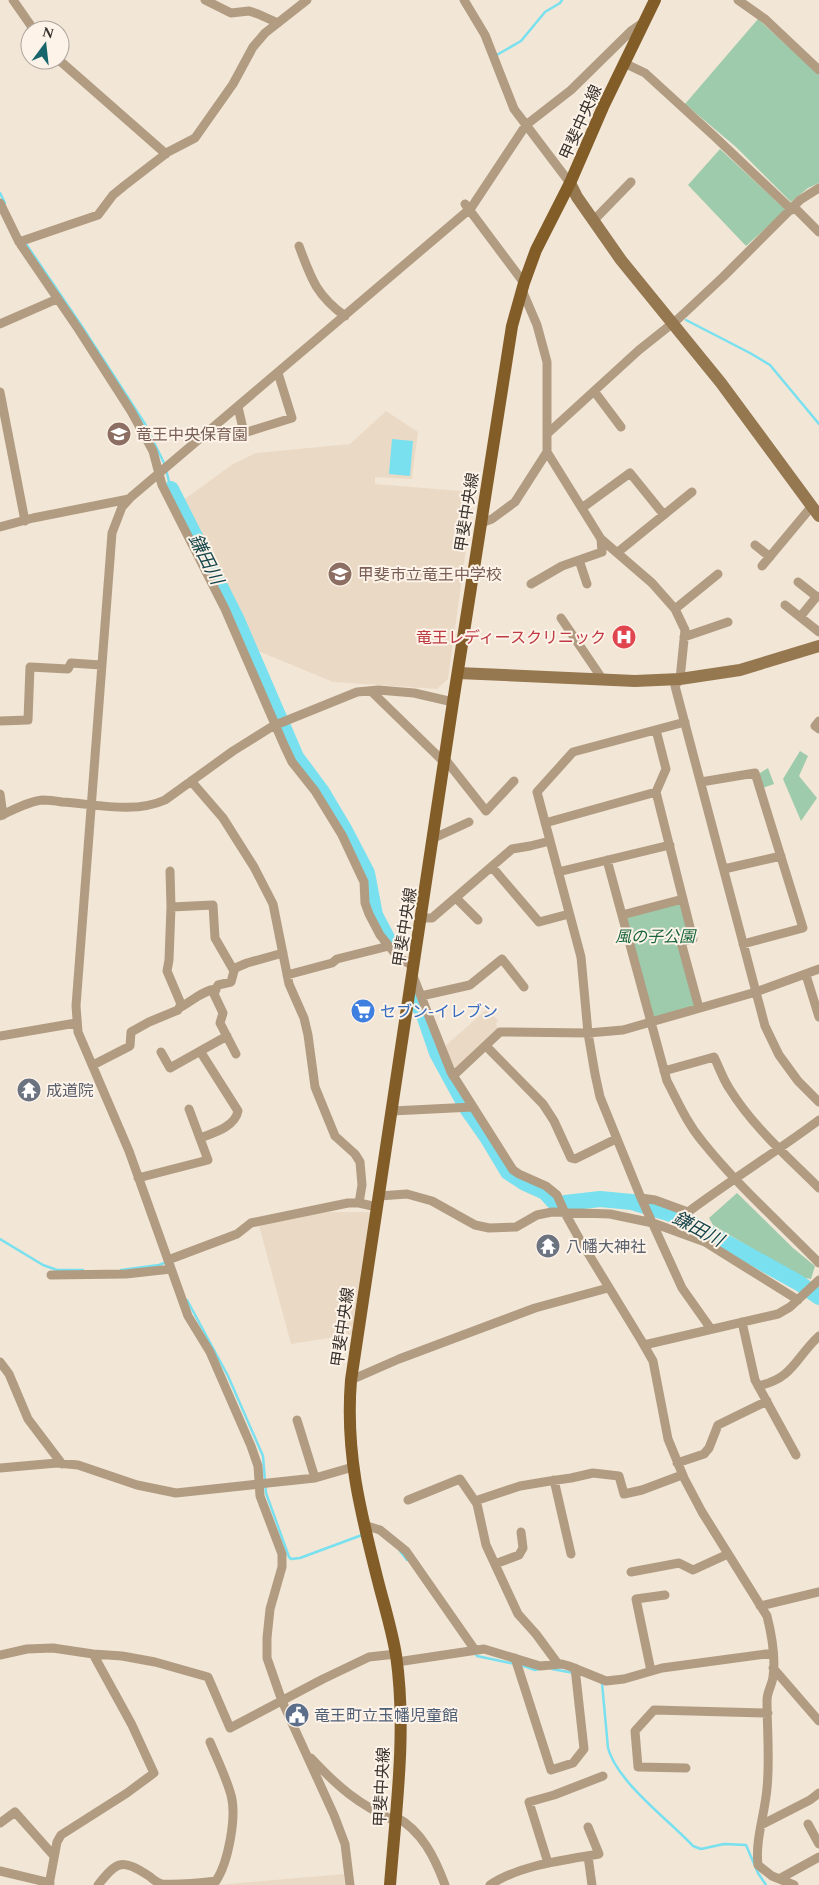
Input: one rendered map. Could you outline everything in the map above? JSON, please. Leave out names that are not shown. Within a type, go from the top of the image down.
[{"type":"main road","name":"甲斐中央線","points":[[390,1885],[396,1819],[401,1712],[396,1658],[352,1467],[349,1426],[351,1380],[414,972],[453,702],[512,326],[536,250],[570,183],[624,63],[655,0]]},
{"type":"street","points":[[13,0],[27,20]]},
{"type":"street","points":[[205,0],[231,14],[248,11],[278,23]]},
{"type":"street","points":[[19,242],[98,214],[113,195],[124,186],[166,154],[195,138],[234,84],[253,47],[265,33],[307,0]]},
{"type":"street","points":[[464,0],[485,35],[514,109],[570,183],[577,197],[621,260],[721,383],[815,511],[762,566]]},
{"type":"street","points":[[738,0],[765,19],[819,70]]},
{"type":"street","points":[[350,1885],[345,1844],[334,1815],[282,1701],[267,1658],[270,1609],[282,1566],[282,1554],[260,1496],[258,1466],[210,1352],[188,1316],[138,1178],[76,1023],[112,533],[122,507],[129,499],[344,316],[468,206],[526,126],[571,90],[631,30],[644,22]]},
{"type":"street","points":[[624,63],[645,73],[819,232]]},
{"type":"street","points":[[70,70],[166,154]]},
{"type":"street","points":[[593,221],[631,182]]},
{"type":"street","points":[[548,434],[672,322],[678,319],[793,209],[800,200],[819,188]]},
{"type":"street","points":[[0,203],[19,242],[131,411],[153,450],[162,485],[225,609],[292,762],[315,791],[342,835],[364,882],[365,903],[380,935],[397,956],[414,972],[421,996],[453,1076],[513,1170],[546,1186],[557,1195],[565,1213],[608,1288],[653,1361],[668,1439],[682,1475],[702,1512],[767,1616],[772,1634],[773,1678],[767,1697],[769,1760],[767,1790],[756,1852],[758,1865],[772,1876],[794,1885]]},
{"type":"street","points":[[468,206],[523,287],[537,325],[547,362],[547,452],[515,502],[492,519],[481,523]]},
{"type":"street","points":[[299,246],[315,286],[330,305],[344,316]]},
{"type":"street","points":[[0,324],[57,298]]},
{"type":"street","points":[[238,407],[244,433],[292,418],[278,373]]},
{"type":"street","points":[[594,391],[621,426]]},
{"type":"street","points":[[0,392],[25,521]]},
{"type":"street","points":[[547,452],[601,539],[652,583],[675,609],[685,630],[680,679],[675,686],[765,1026],[779,1055],[798,1081],[819,1102]]},
{"type":"street","points":[[582,508],[630,472],[664,515]]},
{"type":"street","points":[[618,552],[692,492]]},
{"type":"street","points":[[0,527],[129,499]]},
{"type":"street","points":[[531,584],[562,566],[602,552],[601,539]]},
{"type":"street","points":[[755,546],[770,557]]},
{"type":"street","points":[[579,560],[587,584]]},
{"type":"street","points":[[675,609],[718,574]]},
{"type":"street","points":[[798,582],[818,597],[800,617]]},
{"type":"street","points":[[785,605],[819,632]]},
{"type":"street","points":[[561,618],[604,680]]},
{"type":"street","points":[[684,636],[728,622]]},
{"type":"street","points":[[458,673],[635,681],[680,679],[740,670],[819,646]]},
{"type":"street","points":[[0,721],[28,720],[30,667],[68,669],[71,663],[101,665]]},
{"type":"street","points":[[371,691],[445,761],[486,811],[514,781]]},
{"type":"street","points":[[0,794],[1,816],[42,800],[91,804],[153,805],[165,800],[233,751],[276,725],[336,699],[357,692],[371,691],[414,693],[453,702]]},
{"type":"street","points":[[819,721],[815,726],[819,729]]},
{"type":"street","points":[[685,722],[573,752],[536,792],[581,957],[588,1033],[594,1074],[600,1097],[641,1198],[682,1288],[711,1329]]},
{"type":"street","points":[[656,730],[666,769],[656,792],[693,939],[681,942],[698,1008]]},
{"type":"street","points":[[701,782],[756,773],[803,928],[743,944]]},
{"type":"street","points":[[191,781],[223,818],[264,884],[273,904],[287,975],[308,1035],[315,1087],[335,1136],[355,1154],[360,1162],[362,1185],[359,1203]]},
{"type":"street","points":[[545,823],[656,792]]},
{"type":"street","points":[[434,838],[470,822]]},
{"type":"street","points":[[422,918],[432,918],[512,849],[550,840]]},
{"type":"street","points":[[558,872],[670,846]]},
{"type":"street","points":[[724,869],[781,856]]},
{"type":"street","points":[[607,860],[667,1081],[684,1114],[702,1141],[734,1177],[819,1263]]},
{"type":"street","points":[[492,866],[539,922],[569,914]]},
{"type":"street","points":[[170,871],[171,907],[167,971],[181,1004],[179,1008]]},
{"type":"street","points":[[456,898],[478,920]]},
{"type":"street","points":[[622,915],[683,899]]},
{"type":"street","points":[[171,907],[213,905],[215,938],[234,971],[231,982],[218,985],[214,994],[223,1013],[220,1023],[236,1054]]},
{"type":"street","points":[[287,975],[332,963],[337,959],[389,946]]},
{"type":"street","points":[[233,969],[247,962],[283,953]]},
{"type":"street","points":[[421,996],[470,985],[502,959],[524,987]]},
{"type":"street","points":[[453,1076],[500,1032],[588,1033],[623,1030],[756,992],[806,975],[819,968]]},
{"type":"street","points":[[806,975],[819,1017]]},
{"type":"street","points":[[93,1065],[130,1046],[131,1032],[137,1027],[178,1010],[195,1000],[203,992],[216,989]]},
{"type":"street","points":[[0,1036],[76,1023]]},
{"type":"street","points":[[161,1052],[170,1068],[227,1036]]},
{"type":"street","points":[[486,1046],[543,1104],[554,1121],[571,1158],[575,1159],[616,1138]]},
{"type":"street","points":[[200,1051],[238,1111],[235,1120],[218,1131],[200,1138]]},
{"type":"street","points":[[664,1071],[714,1057],[727,1086],[744,1111],[761,1132],[819,1188]]},
{"type":"street","points":[[392,1111],[473,1107]]},
{"type":"street","points":[[138,1178],[208,1160],[189,1109]]},
{"type":"street","points":[[641,1198],[655,1200],[688,1212],[734,1177],[780,1149],[819,1120]]},
{"type":"street","points":[[51,1275],[126,1274],[169,1265],[237,1234],[251,1223],[348,1203],[378,1202],[408,1194],[432,1201],[475,1225],[490,1228],[516,1227],[544,1213],[610,1214],[652,1223],[705,1242],[798,1300]]},
{"type":"street","points":[[644,1345],[778,1314],[818,1285]]},
{"type":"street","points":[[351,1380],[535,1308],[608,1288]]},
{"type":"street","points":[[742,1322],[755,1380],[796,1455]]},
{"type":"street","points":[[758,1386],[772,1383],[788,1373],[819,1336]]},
{"type":"street","points":[[0,1362],[8,1374],[28,1419],[62,1464]]},
{"type":"street","points":[[677,1463],[704,1454],[709,1448],[718,1425],[767,1401]]},
{"type":"street","points":[[297,1420],[315,1478]]},
{"type":"street","points":[[0,1468],[62,1464],[78,1465],[138,1485],[176,1493],[315,1478],[352,1467]]},
{"type":"street","points":[[475,1501],[520,1486],[592,1474],[619,1476],[624,1494],[642,1490],[682,1475]]},
{"type":"street","points":[[408,1500],[460,1479],[475,1501],[486,1545],[518,1614],[536,1634],[558,1664]]},
{"type":"street","points":[[554,1480],[571,1554]]},
{"type":"street","points":[[364,1525],[380,1530],[406,1551],[475,1650]]},
{"type":"street","points":[[495,1564],[519,1555],[523,1548],[521,1532]]},
{"type":"street","points":[[631,1572],[679,1563],[693,1570],[728,1554]]},
{"type":"street","points":[[760,1606],[819,1592]]},
{"type":"street","points":[[651,1671],[636,1599],[665,1595]]},
{"type":"street","points":[[0,1655],[27,1649],[53,1648],[155,1662],[208,1677],[230,1728],[369,1657],[396,1658],[484,1649],[540,1666],[558,1664],[575,1668],[606,1681],[624,1679],[651,1671],[699,1662],[773,1653]]},
{"type":"street","points":[[0,1870],[50,1884],[57,1842],[61,1835],[127,1793],[154,1773],[132,1725],[93,1654]]},
{"type":"street","points":[[515,1658],[551,1770],[573,1763],[584,1749],[575,1668]]},
{"type":"street","points":[[773,1668],[819,1721]]},
{"type":"street","points":[[686,1768],[638,1767],[635,1730],[654,1710],[768,1713]]},
{"type":"street","points":[[98,1885],[110,1870],[117,1865],[129,1864],[160,1884],[216,1881],[227,1853],[233,1820],[232,1797],[210,1742]]},
{"type":"street","points":[[304,1750],[329,1777],[355,1799],[368,1808],[408,1823],[426,1843],[445,1885]]},
{"type":"street","points":[[548,1863],[529,1802],[554,1795],[603,1776]]},
{"type":"street","points":[[761,1825],[810,1800],[819,1793]]},
{"type":"street","points":[[0,1823],[16,1812],[54,1856]]},
{"type":"street","points":[[808,1824],[819,1844]]},
{"type":"street","points":[[490,1885],[506,1876],[548,1863],[599,1854],[588,1827]]},
{"type":"street","points":[[588,1856],[592,1885]]},
{"type":"street","points":[[779,1879],[819,1857]]},
{"type":"shaded area","name":"甲斐市立竜王中学校","points":[[386,411],[418,432],[412,479],[375,477],[375,484],[474,492],[448,679],[437,689],[333,682],[251,648],[182,501],[233,464],[256,453],[350,444]]},
{"type":"shaded area","points":[[486,1010],[498,1020],[496,1024],[500,1032],[453,1076],[444,1047]]},
{"type":"shaded area","points":[[323,1212],[371,1212],[354,1334],[291,1344],[258,1222]]},
{"type":"shaded area","points":[[344,1874],[345,1885],[215,1885]]},
{"type":"green space","points":[[758,19],[819,75],[819,183],[808,188],[791,202],[736,147],[685,104]]},
{"type":"green space","points":[[720,149],[786,210],[746,246],[688,185]]},
{"type":"green space","points":[[800,751],[808,756],[799,776],[817,798],[801,821],[783,779]]},
{"type":"green space","points":[[768,768],[774,784],[760,789],[757,775]]},
{"type":"green space","name":"風の子公園","points":[[680,900],[689,936],[680,941],[696,1007],[651,1020],[624,919]]},
{"type":"green space","points":[[737,1193],[793,1248],[815,1266],[811,1279],[799,1277],[713,1225],[709,1218]]},
{"type":"water","points":[[392,439],[413,441],[410,476],[389,474]]},
{"type":"waterway","points":[[495,56],[521,41],[545,12],[562,0]]},
{"type":"waterway","name":"鎌田川","points":[[0,193],[5,203]]},
{"type":"waterway","name":"鎌田川","points":[[24,241],[145,424],[165,465]]},
{"type":"waterway","points":[[686,320],[770,365],[819,424]]},
{"type":"waterway","name":"鎌田川","points":[[166,470],[171,489]]},
{"type":"waterway","name":"鎌田川","points":[[171,489],[236,618],[296,757],[322,792],[367,873],[375,915],[387,938]]},
{"type":"waterway","name":"鎌田川","points":[[415,998],[425,1018],[437,1053],[468,1110],[508,1172],[525,1183],[545,1192],[554,1202]]},
{"type":"waterway","name":"鎌田川","points":[[565,1203],[600,1199],[632,1202],[678,1216],[799,1283],[819,1297]]},
{"type":"waterway","points":[[0,1239],[43,1265],[57,1270],[83,1270]]},
{"type":"waterway","points":[[121,1270],[159,1265],[167,1262]]},
{"type":"waterway","points":[[187,1300],[228,1376],[263,1456],[266,1493],[289,1557],[291,1559],[300,1558],[362,1535]]},
{"type":"waterway","points":[[400,1551],[407,1560]]},
{"type":"waterway","points":[[474,1652],[477,1656],[515,1664]]},
{"type":"waterway","points":[[521,1665],[535,1670],[539,1669]]},
{"type":"waterway","points":[[552,1669],[574,1673]]},
{"type":"waterway","points":[[602,1683],[608,1748],[613,1761],[622,1774],[645,1800],[693,1846],[701,1849],[724,1844],[746,1845],[758,1873],[766,1885]]},
{"type":"place","name":"竜王中央保育園","points":[[119,434]]},
{"type":"place","name":"甲斐市立竜王中学校","points":[[340,574]]},
{"type":"place","name":"竜王レディースクリニック","points":[[624,637]]},
{"type":"place","name":"セブン-イレブン","points":[[363,1011]]},
{"type":"place","name":"成道院","points":[[29,1090]]},
{"type":"place","name":"八幡大神社","points":[[548,1246]]},
{"type":"place","name":"竜王町立玉幡児童館","points":[[297,1715]]}]
